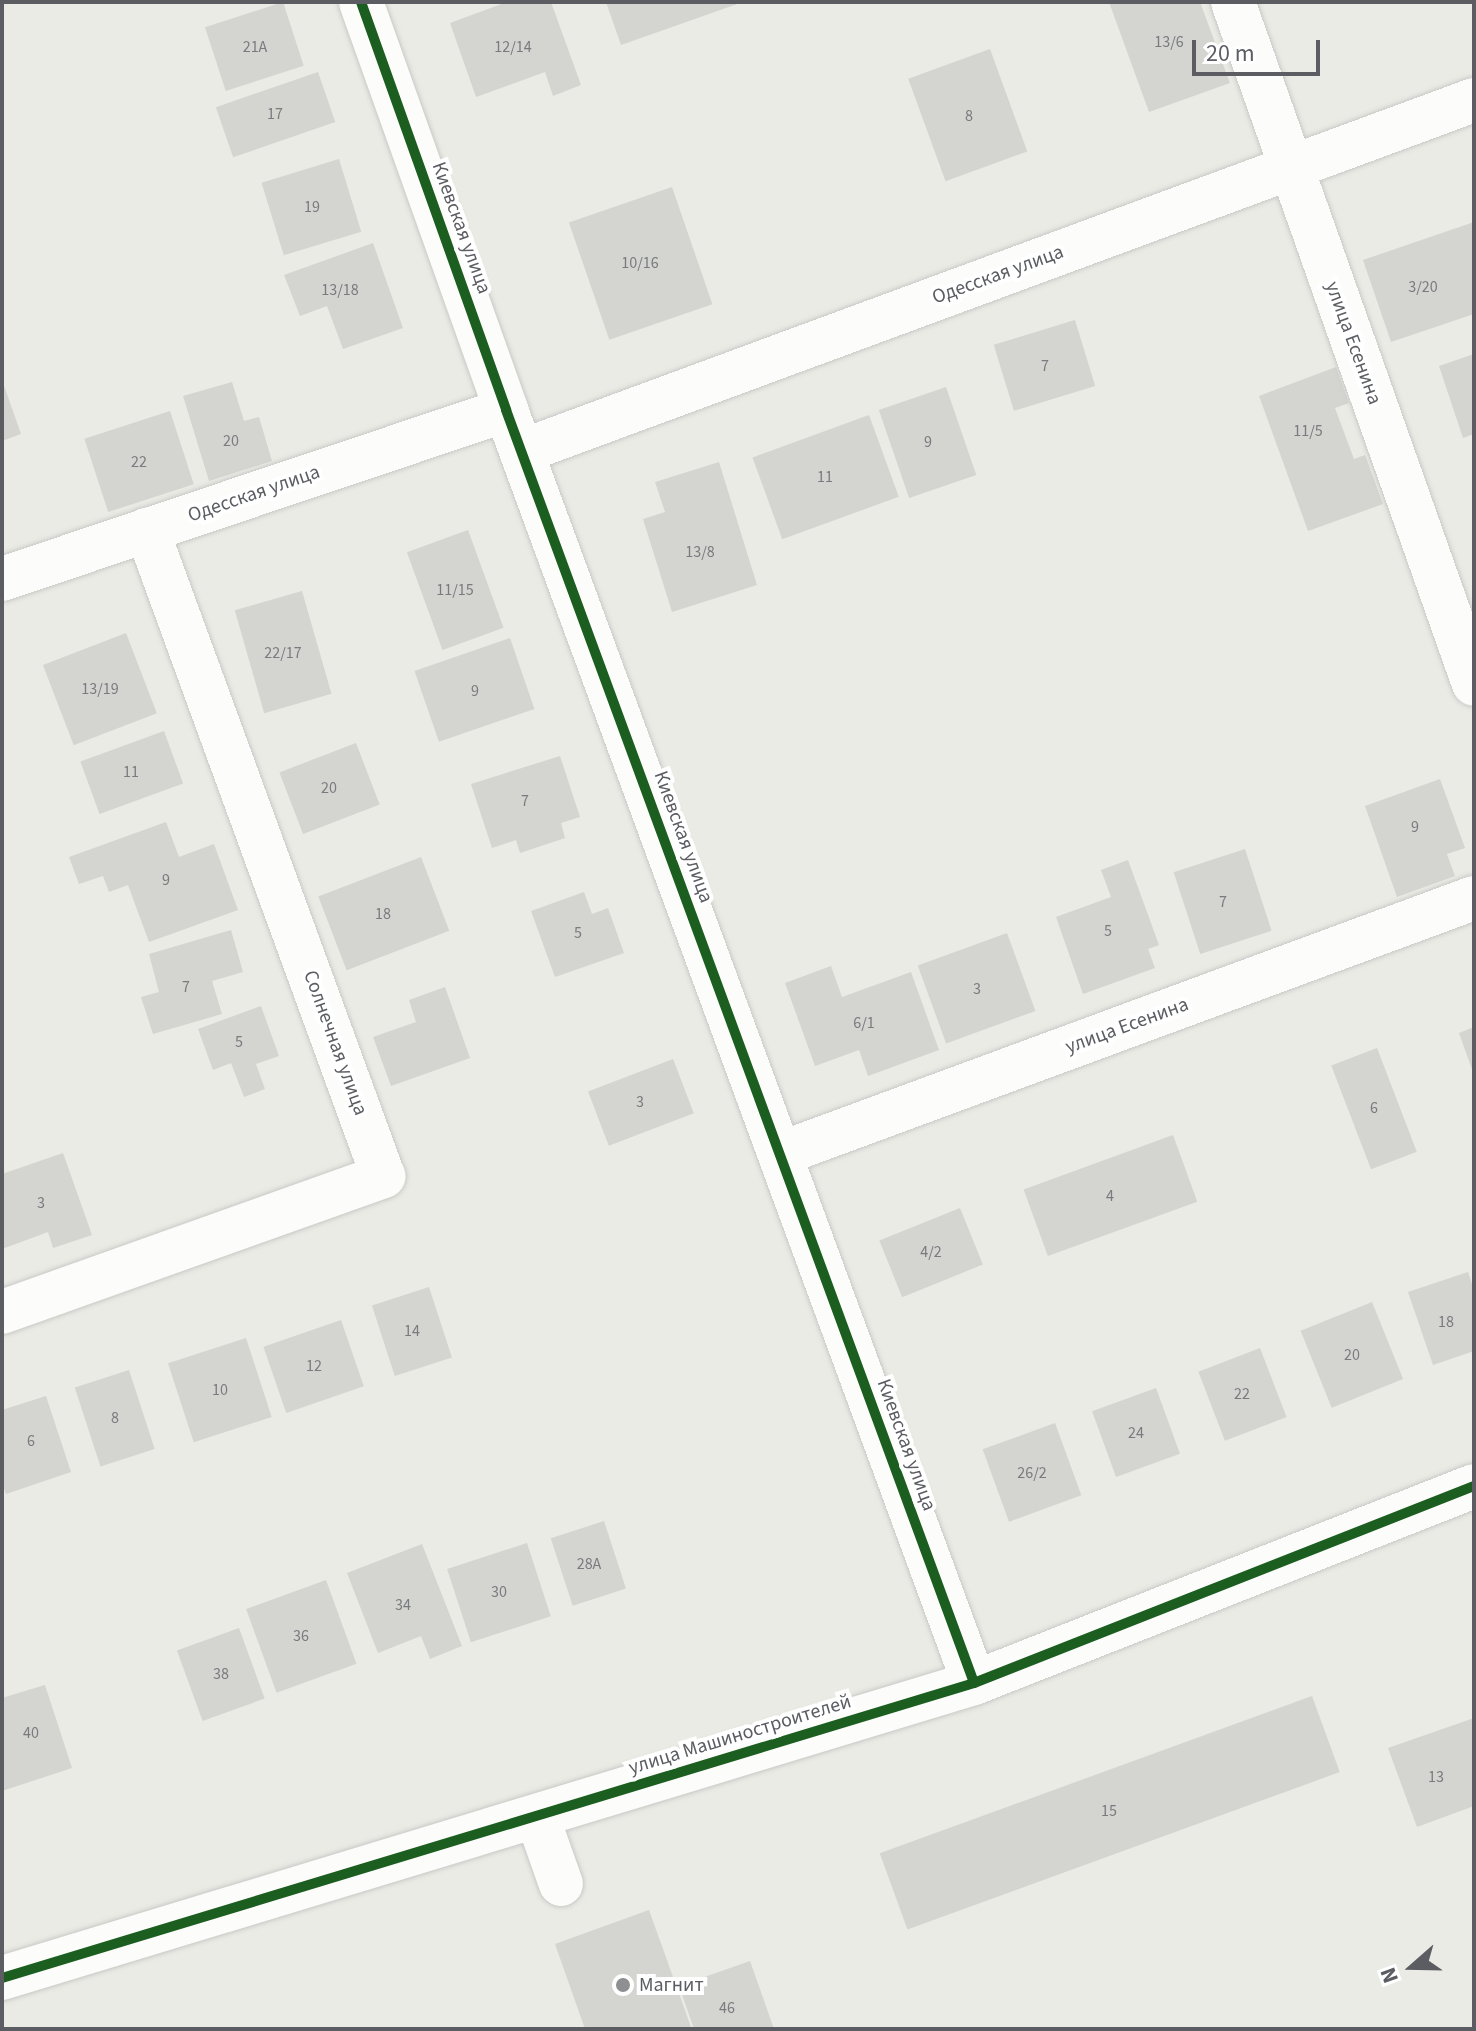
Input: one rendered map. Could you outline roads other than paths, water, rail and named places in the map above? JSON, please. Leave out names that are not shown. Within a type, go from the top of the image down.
[{"type":"street","name":"Киевская улица","points":[[361,2],[506,410],[974,1683]]},
{"type":"street","name":"улица Есенина","points":[[1233,2],[1474,684]]},
{"type":"street","name":"Одесская улица","points":[[523,451],[1474,100]]},
{"type":"street","name":"Одесская улица","points":[[2,579],[506,410]]},
{"type":"street","name":"Солнечная улица","points":[[2,1312],[383,1176],[147,530]]},
{"type":"street","name":"улица Есенина","points":[[780,1154],[1474,898]]},
{"type":"street","name":"улица Машиностроителей","points":[[2,1978],[974,1683],[1474,1486]]},
{"type":"street","points":[[537,1816],[561,1884]]},
{"type":"place","name":"Магнит","points":[[623,1985]]}]
